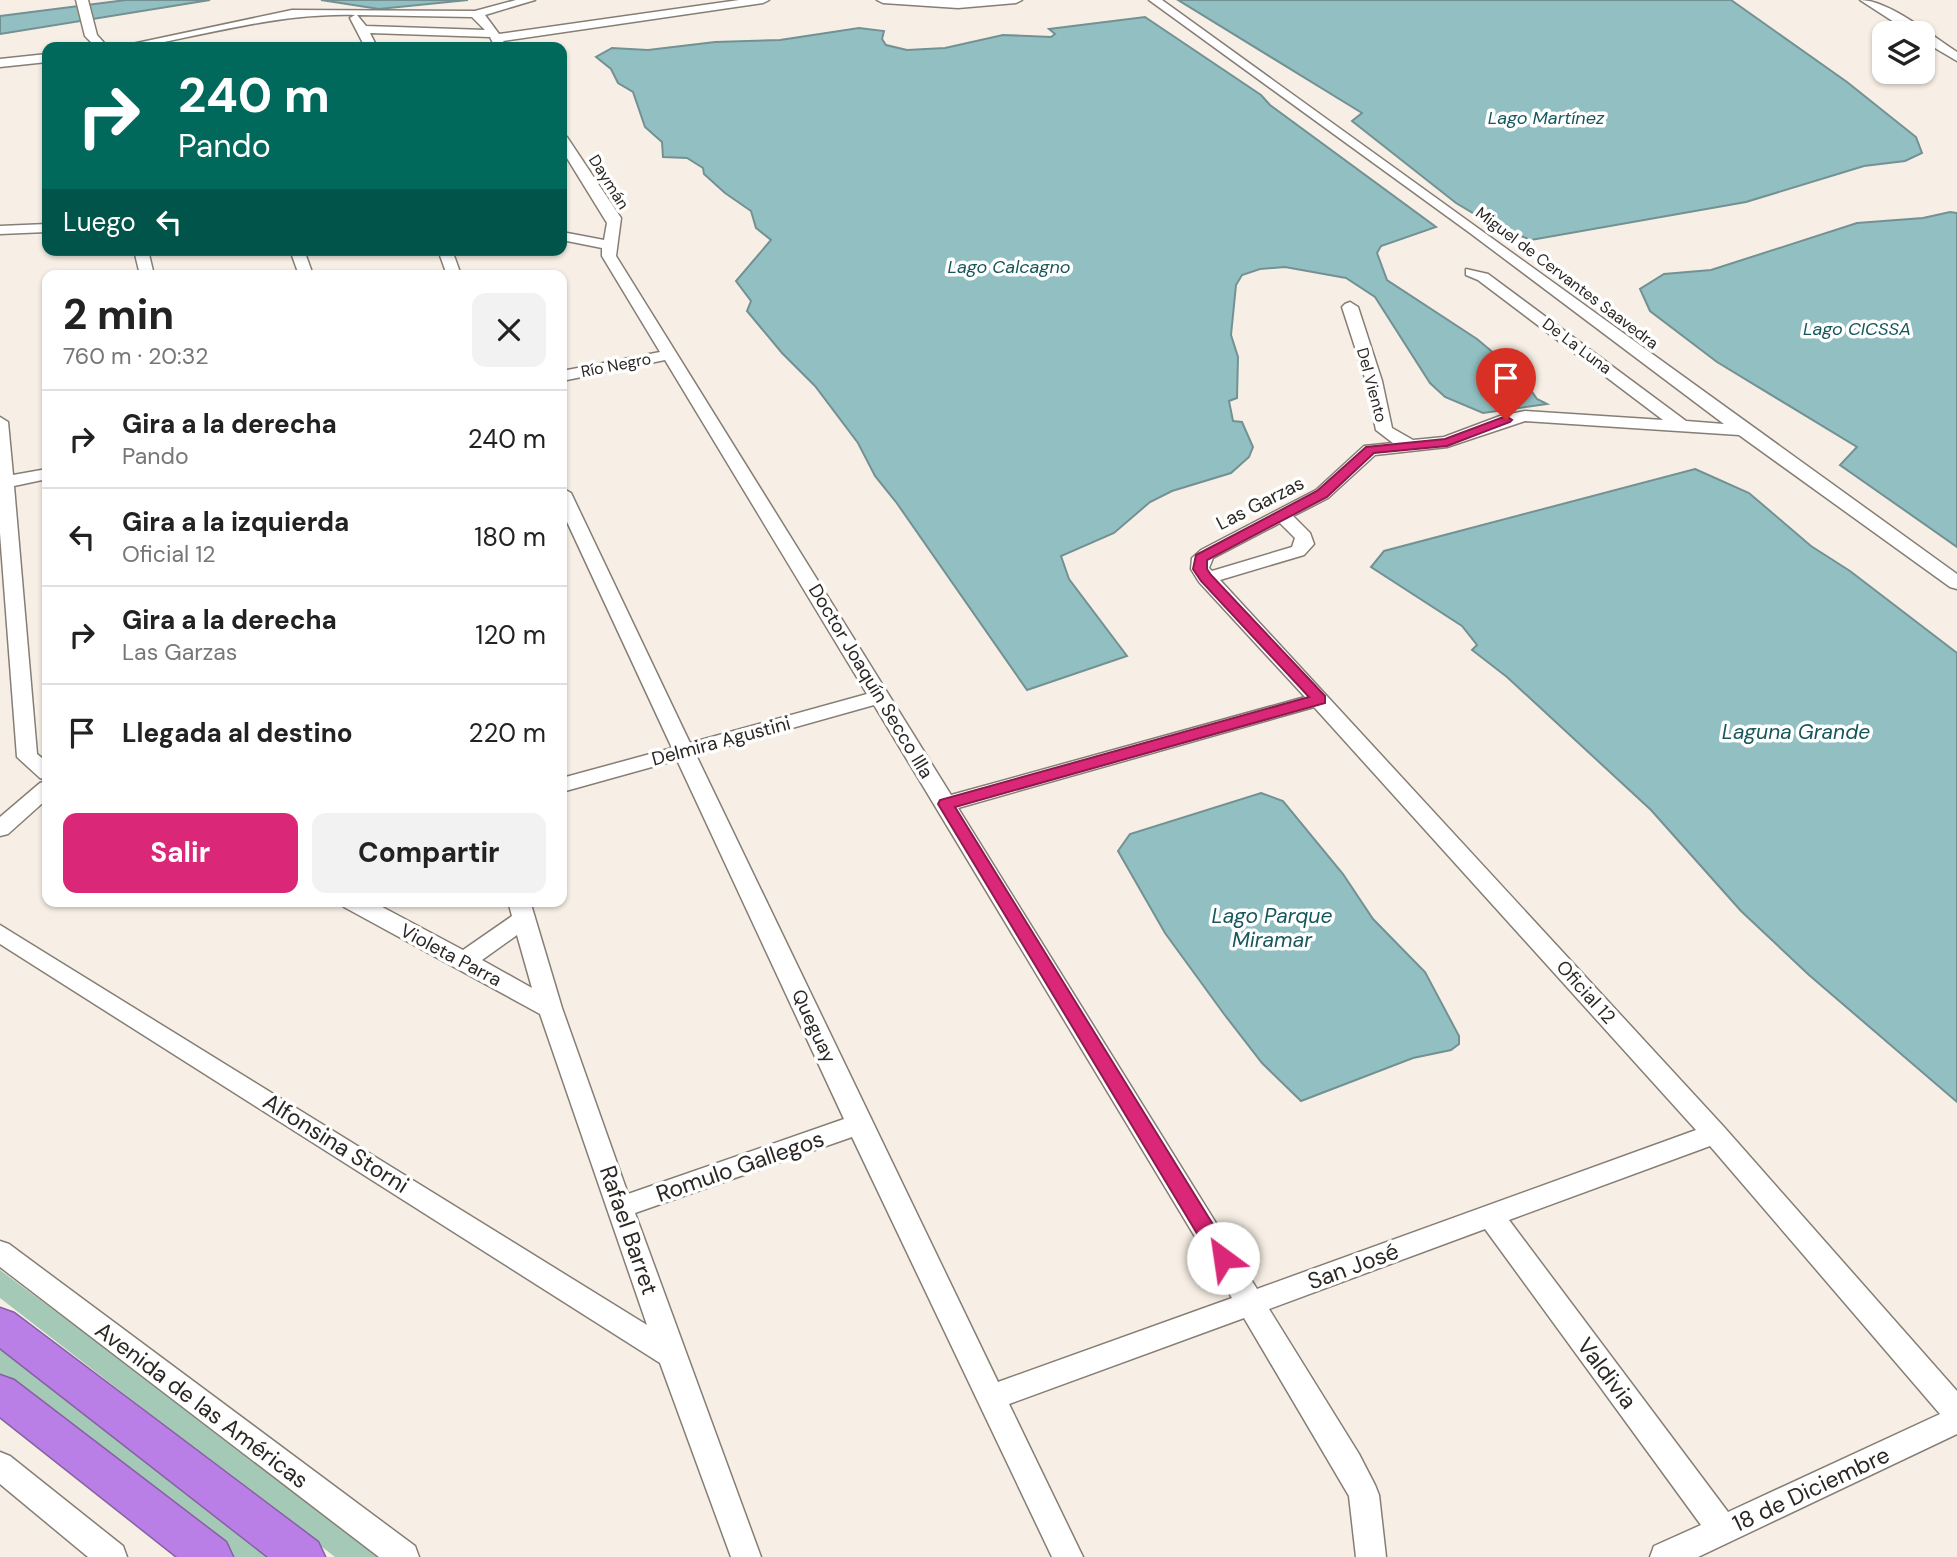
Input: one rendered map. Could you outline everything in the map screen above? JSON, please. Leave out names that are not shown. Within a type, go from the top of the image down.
[{"type":"highway","points":[[0,1325],[303,1557]]},
{"type":"highway","points":[[0,1393],[211,1557]]},
{"type":"street","points":[[82,0],[89,27],[97,42]]},
{"type":"street","points":[[358,21],[475,14],[530,0]]},
{"type":"street","points":[[158,42],[218,33],[274,16],[320,11],[358,21],[497,40],[763,0]]},
{"type":"street","points":[[883,0],[958,5],[1016,0]]},
{"type":"street","name":"Miguel de Cervantes Saavedra","points":[[1155,0],[1455,216],[1742,430],[1957,583]]},
{"type":"street","points":[[1866,0],[1899,21]]},
{"type":"street","points":[[475,14],[486,21],[497,40]]},
{"type":"street","points":[[358,21],[368,42]]},
{"type":"street","points":[[1935,44],[1957,57]]},
{"type":"street","points":[[0,63],[42,59]]},
{"type":"street","name":"Daymán","points":[[567,147],[614,218],[615,227],[608,245]]},
{"type":"street","points":[[0,230],[42,228]]},
{"type":"street","points":[[567,237],[608,245]]},
{"type":"street","name":"Doctor Joaquín Secco Illa","points":[[608,245],[609,256],[1349,1464],[1364,1495],[1371,1557]]},
{"type":"street","name":"De La Luna","points":[[1471,272],[1483,277],[1680,425]]},
{"type":"street","name":"Del Viento","points":[[1350,307],[1374,381],[1384,430],[1412,447]]},
{"type":"street","name":"Río Negro","points":[[567,375],[670,354]]},
{"type":"street","points":[[1634,422],[1648,416],[1652,402]]},
{"type":"street","points":[[1370,450],[1447,442],[1506,420],[1525,416],[1742,430]]},
{"type":"street","points":[[0,422],[27,757],[42,769]]},
{"type":"street","name":"Las Garzas","points":[[1206,578],[1200,569],[1201,558],[1322,494],[1370,450],[1384,430]]},
{"type":"street","points":[[3,483],[42,475]]},
{"type":"street","name":"Queguay","points":[[567,503],[859,1124],[1068,1557]]},
{"type":"street","points":[[1206,578],[1298,551],[1305,544],[1304,537],[1283,516]]},
{"type":"street","name":"Oficial 12","points":[[1206,578],[1320,699],[1715,1134],[1957,1412]]},
{"type":"street","name":"Delmira Agustini","points":[[567,784],[880,697]]},
{"type":"street","points":[[946,804],[1320,699]]},
{"type":"street","points":[[0,829],[42,792]]},
{"type":"street","points":[[0,846],[42,809]]},
{"type":"street","name":"Violeta Parra","points":[[363,907],[550,1008]]},
{"type":"street","points":[[464,961],[521,910]]},
{"type":"street","name":"Rafael Barret","points":[[521,910],[550,1008],[671,1354],[746,1557]]},
{"type":"street","name":"Alfonsina Storni","points":[[0,933],[671,1354]]},
{"type":"street","name":"Romulo Gallegos","points":[[621,1207],[859,1124]]},
{"type":"street","name":"San José","points":[[990,1398],[1715,1134]]},
{"type":"street","name":"Valdivia","points":[[1490,1216],[1723,1530]]},
{"type":"street","name":"Avenida de las Américas","points":[[0,1252],[404,1557]]},
{"type":"street","name":"18 de Diciembre","points":[[1665,1557],[1957,1420]]},
{"type":"street","points":[[0,1466],[113,1557]]},
{"type":"green space","points":[[0,1270],[386,1557],[335,1557],[0,1298]]},
{"type":"green space","points":[[0,1342],[277,1557],[231,1557],[0,1376]]},
{"type":"water","points":[[126,0],[210,0],[0,34],[0,16]]},
{"type":"water","points":[[321,0],[468,0],[379,9]]},
{"type":"water","name":"Lago Martínez","points":[[1178,0],[1731,0],[1847,82],[1916,137],[1922,153],[1905,161],[1864,166],[1746,202],[1531,240],[1493,225],[1456,203],[1352,121],[1362,113]]},
{"type":"water","name":"Lago Calcagno","points":[[1145,17],[1261,95],[1270,105],[1436,227],[1381,246],[1377,253],[1387,280],[1477,339],[1521,376],[1537,399],[1547,404],[1483,413],[1445,397],[1430,383],[1375,297],[1346,278],[1285,267],[1260,269],[1242,275],[1236,285],[1231,335],[1238,357],[1237,398],[1229,401],[1233,421],[1242,422],[1253,447],[1249,457],[1231,473],[1172,491],[1150,502],[1114,533],[1061,556],[1069,579],[1127,656],[1027,690],[875,476],[858,443],[815,386],[782,353],[747,311],[751,301],[736,281],[771,240],[756,228],[751,211],[725,193],[704,174],[703,168],[687,158],[663,157],[662,142],[645,127],[633,92],[618,83],[611,69],[596,57],[612,48],[648,50],[715,42],[780,40],[859,28],[884,31],[882,39],[886,45],[907,50],[945,48],[1003,35],[1051,37],[1055,34],[1049,29]]},
{"type":"water","name":"Lago CICSSA","points":[[1957,213],[1957,547],[1840,465],[1857,447],[1717,362],[1650,311],[1640,289],[1664,274],[1711,270],[1857,223],[1923,218]]},
{"type":"water","name":"Laguna Grande","points":[[1695,469],[1749,493],[1811,546],[1850,571],[1957,653],[1957,1102],[1809,975],[1741,911],[1651,810],[1507,677],[1472,650],[1477,645],[1462,626],[1371,567],[1384,551]]},
{"type":"water","name":"Lago Parque Miramar","points":[[1261,793],[1283,801],[1343,874],[1373,919],[1425,972],[1459,1036],[1459,1044],[1451,1050],[1413,1058],[1301,1101],[1262,1063],[1165,933],[1118,851],[1130,834]]},
{"type":"route","points":[[1223,1258],[946,804],[1320,699],[1206,578],[1200,569],[1201,558],[1322,494],[1370,450],[1447,442],[1506,420]]}]
